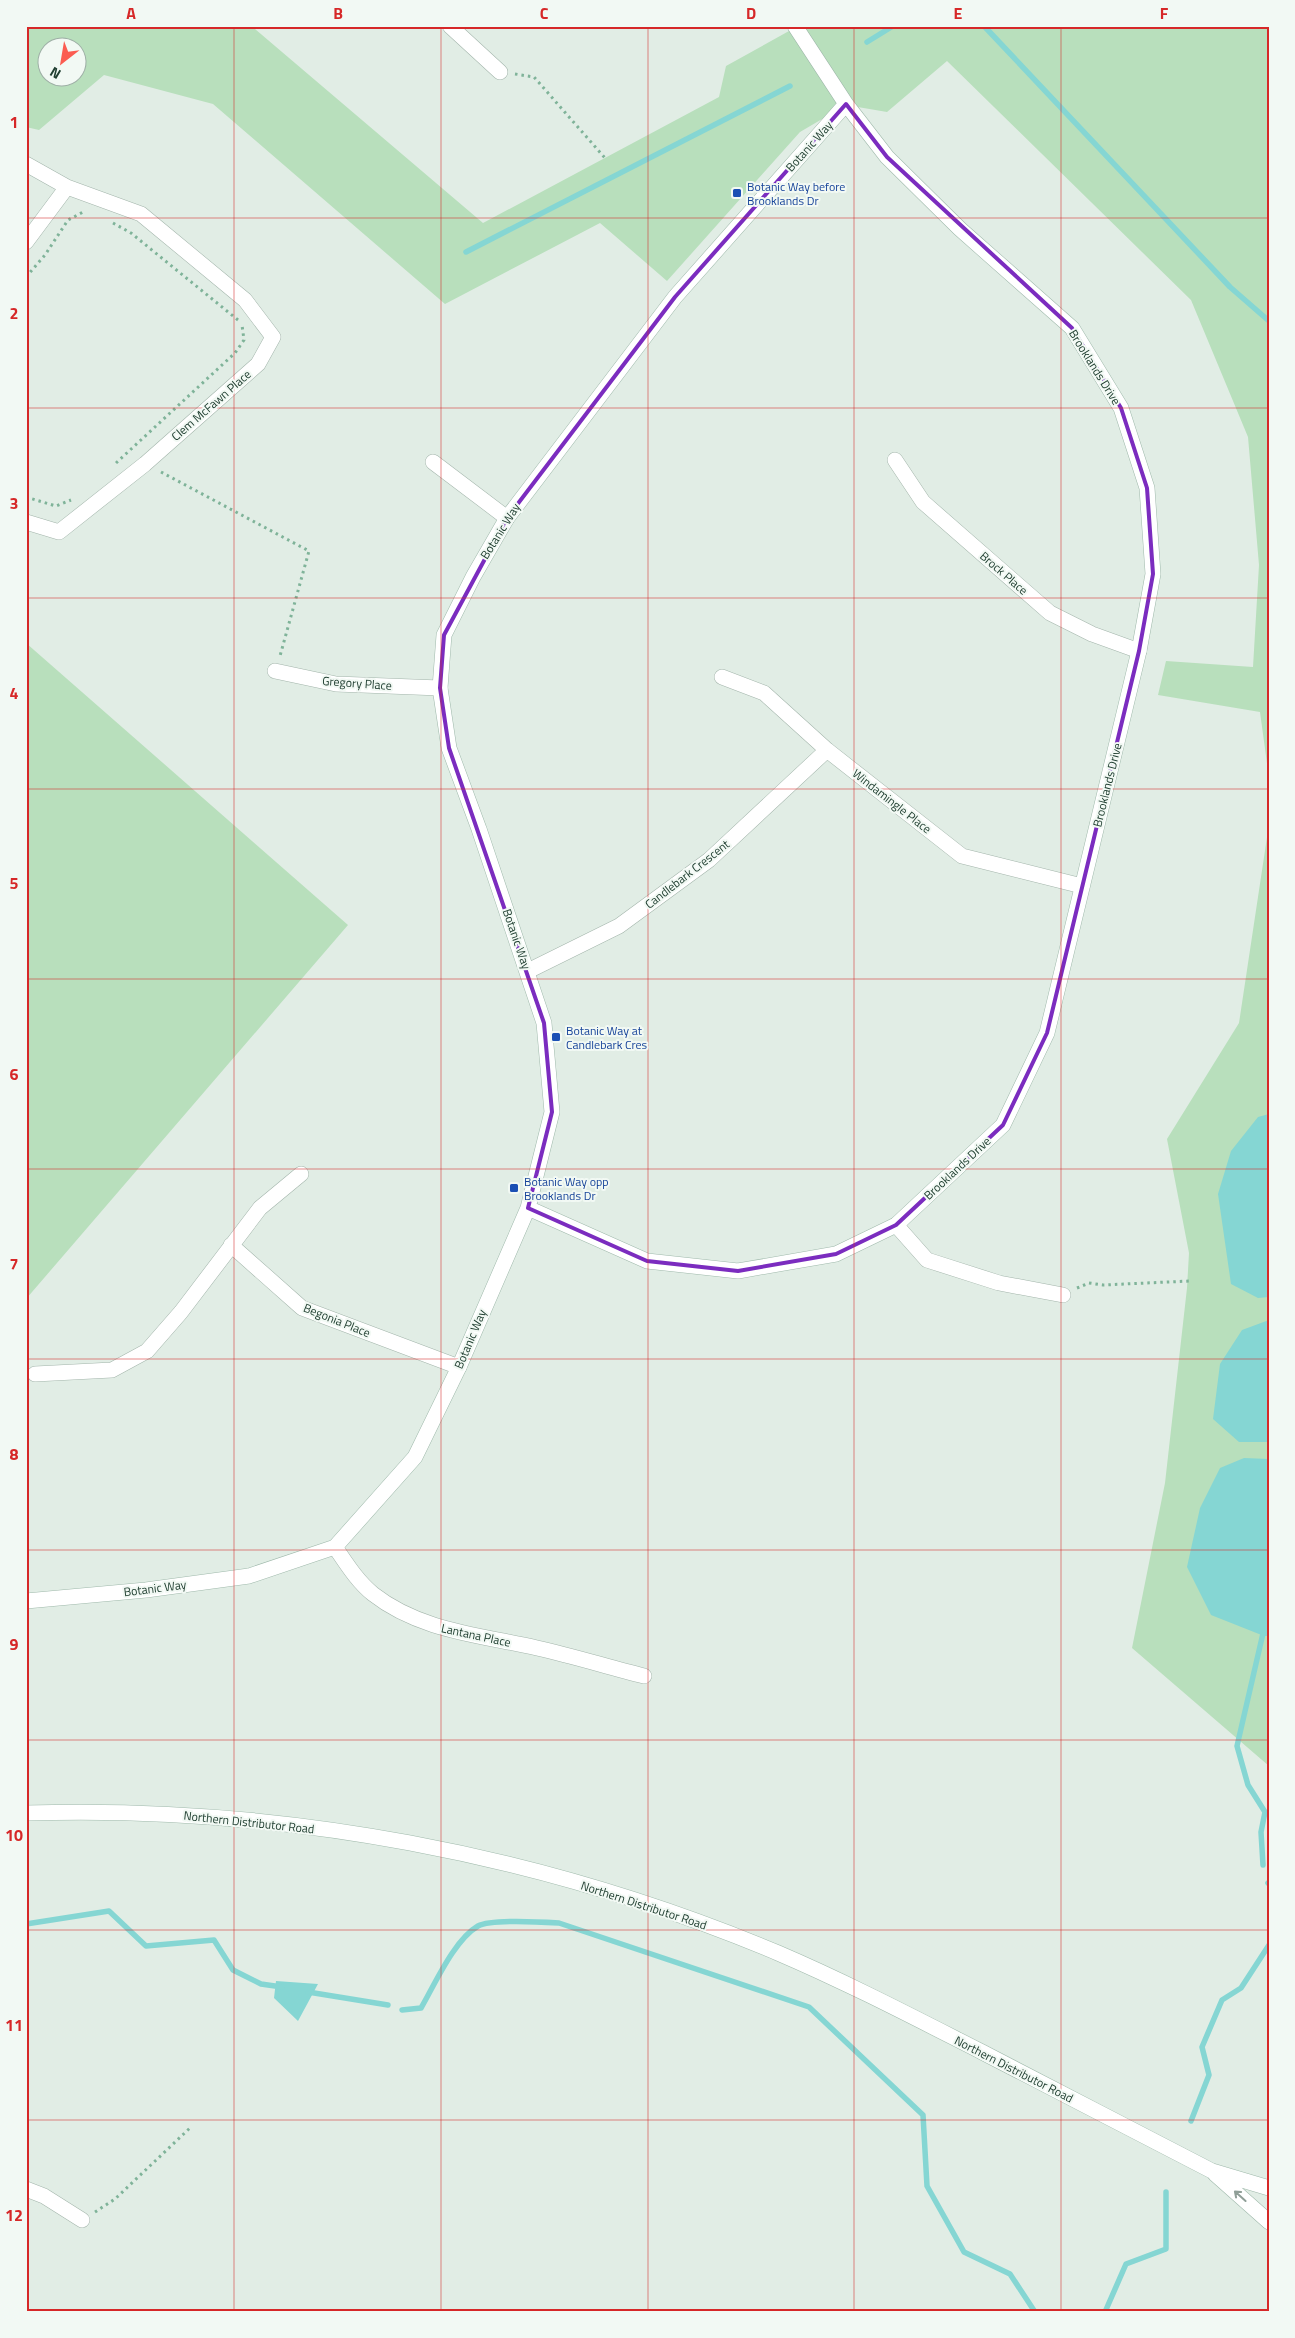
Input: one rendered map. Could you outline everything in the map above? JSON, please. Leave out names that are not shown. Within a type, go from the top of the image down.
[{"type":"street","points":[[450,26],[500,72]]},
{"type":"street","name":"Brooklands Drive","points":[[528,1208],[647,1261],[738,1271],[836,1254],[896,1225],[1003,1125],[1047,1032],[1139,652],[1153,574],[1147,488],[1121,408],[1072,328],[960,229],[887,157],[846,104],[795,26]]},
{"type":"street","name":"Botanic Way","points":[[26,1602],[146,1590],[249,1576],[335,1547],[415,1457],[459,1367],[528,1208],[552,1112],[544,1023],[528,972],[449,748],[440,688],[444,635],[473,577],[506,518],[675,297],[846,104]]},
{"type":"street","name":"Clem McFawn Place","points":[[26,164],[67,187],[141,214],[245,300],[273,337],[258,364],[145,464],[60,532],[26,522]]},
{"type":"street","points":[[26,242],[67,187]]},
{"type":"street","name":"Brock Place","points":[[895,460],[923,502],[1050,613],[1092,634],[1139,652]]},
{"type":"street","points":[[433,462],[506,518]]},
{"type":"street","name":"Gregory Place","points":[[275,671],[336,684],[440,688]]},
{"type":"street","name":"Windamingle Place","points":[[722,677],[764,693],[827,750],[962,856],[1082,886]]},
{"type":"street","name":"Candlebark Crescent","points":[[528,972],[619,926],[701,865],[827,750]]},
{"type":"street","points":[[36,1374],[112,1370],[147,1351],[181,1312],[260,1208],[301,1174]]},
{"type":"street","points":[[896,1225],[927,1260],[999,1284],[1063,1295]]},
{"type":"street","name":"Begonia Place","points":[[231,1245],[302,1308],[459,1367]]},
{"type":"street","name":"Lantana Place","points":[[335,1547],[354,1575],[372,1594],[404,1614],[435,1627],[538,1648],[644,1676]]},
{"type":"street","name":"Northern Distributor Road","points":[[26,1813],[97,1812],[218,1817],[353,1833],[489,1860],[606,1892],[691,1919],[777,1953],[858,1989],[1212,2171],[1269,2188]]},
{"type":"street","name":"Northern Distributor Road","points":[[1212,2171],[1269,2222]]},
{"type":"street","points":[[26,2189],[44,2196],[82,2220]]},
{"type":"path","points":[[500,72],[534,77],[605,158]]},
{"type":"path","points":[[26,277],[45,255],[68,220],[86,211],[94,214]]},
{"type":"path","points":[[109,222],[131,232],[242,323],[244,340],[235,353],[115,464]]},
{"type":"path","points":[[176,480],[309,551],[275,671]]},
{"type":"path","points":[[26,497],[56,506],[79,497]]},
{"type":"path","points":[[1089,1283],[1190,1281]]},
{"type":"path","points":[[82,2220],[115,2199],[192,2127]]},
{"type":"highlighted area","points":[[846,104],[887,157],[1072,328],[1121,408],[1147,488],[1153,574],[1139,651],[1047,1033],[1003,1125],[896,1225],[836,1254],[738,1271],[647,1261],[528,1208],[552,1112],[544,1023],[449,748],[440,688],[444,635],[507,518],[675,297]]},
{"type":"green space","points":[[26,26],[245,26],[255,29],[483,223],[719,97],[726,66],[798,26],[1269,26],[1269,778],[1260,712],[1158,695],[1166,661],[1253,667],[1259,565],[1248,437],[1191,300],[947,61],[887,112],[846,105],[800,132],[667,281],[600,223],[445,304],[213,104],[104,75],[39,130],[26,127]]},
{"type":"green space","points":[[26,643],[348,925],[26,1299]]},
{"type":"green space","points":[[1269,824],[1269,1766],[1132,1648],[1165,1483],[1187,1288],[1189,1253],[1167,1139],[1239,1023]]},
{"type":"water","points":[[1269,1114],[1269,1297],[1258,1298],[1231,1284],[1218,1194],[1231,1151],[1258,1117]]},
{"type":"water","points":[[1269,1320],[1269,1442],[1239,1442],[1213,1419],[1220,1364],[1242,1330]]},
{"type":"water","points":[[1244,1458],[1269,1459],[1269,1636],[1264,1636],[1211,1615],[1187,1567],[1200,1508],[1220,1468]]},
{"type":"water","points":[[276,1981],[318,1984],[298,2021],[274,1998]]},
{"type":"waterway","points":[[867,42],[893,26]]},
{"type":"waterway","points":[[984,26],[1230,287],[1269,321]]},
{"type":"waterway","points":[[466,252],[790,86]]},
{"type":"waterway","points":[[1263,1865],[1261,1832],[1265,1812],[1248,1785],[1237,1746],[1264,1629]]},
{"type":"waterway","points":[[26,1924],[109,1911],[146,1946],[214,1940],[233,1970],[261,1984],[282,1987]]},
{"type":"waterway","points":[[402,2010],[421,2008],[446,1963],[461,1941],[478,1926],[494,1922],[559,1923],[809,2007],[923,2115],[927,2186],[964,2252],[1010,2274],[1035,2312]]},
{"type":"waterway","points":[[1191,2121],[1209,2075],[1202,2047],[1222,2000],[1241,1988],[1269,1945]]},
{"type":"waterway","points":[[308,1992],[388,2005]]},
{"type":"waterway","points":[[1105,2312],[1126,2264],[1166,2249],[1166,2192]]},
{"type":"place","name":"Botanic Way before Brooklands Dr","points":[[737,193]]},
{"type":"place","name":"Botanic Way at Candlebark Cres","points":[[556,1037]]},
{"type":"place","name":"Botanic Way opp Brooklands Dr","points":[[514,1188]]}]
